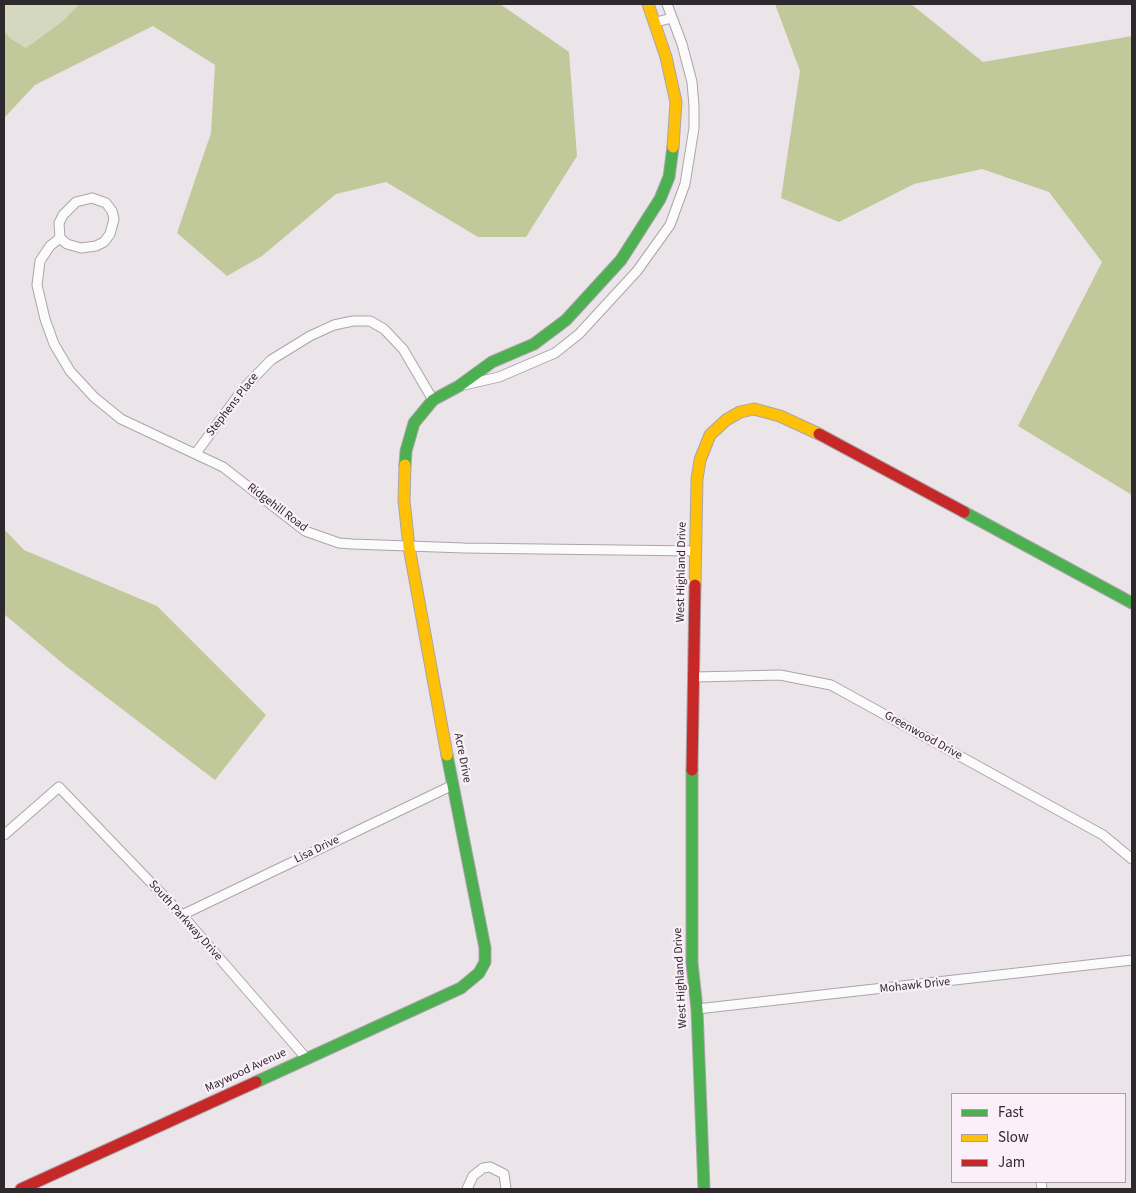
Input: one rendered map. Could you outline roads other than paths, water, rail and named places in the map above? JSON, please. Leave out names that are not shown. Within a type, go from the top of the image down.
[{"type":"street","points":[[433,400],[459,386],[492,362],[534,344],[566,320],[633,246],[660,199],[669,177],[676,123],[676,102],[656,22],[648,4]]},
{"type":"street","points":[[459,386],[499,378],[541,361],[555,353],[579,334],[637,271],[670,225],[685,184],[694,128],[694,106],[692,82],[682,44],[667,4]]},
{"type":"street","points":[[656,22],[672,18]]},
{"type":"street","points":[[669,177],[685,184]]},
{"type":"street","points":[[92,198],[100,200],[112,211],[114,225],[104,242],[96,246],[81,248],[67,244],[60,238],[59,223],[63,215],[76,202],[92,198]]},
{"type":"street","name":"Ridgehill Road","points":[[60,238],[50,246],[40,261],[37,285],[45,319],[54,344],[70,371],[94,397],[121,419],[223,467],[305,531],[338,543],[409,547],[695,551]]},
{"type":"street","points":[[566,320],[579,334]]},
{"type":"street","name":"Stephens Place","points":[[196,453],[243,389],[271,360],[310,336],[353,321],[370,321],[384,329],[403,349],[433,400]]},
{"type":"street","name":"Acre Drive","points":[[433,400],[414,423],[406,451],[404,500],[409,547],[485,948],[485,962],[479,973]]},
{"type":"street","name":"West Highland Drive","points":[[704,1189],[697,1009],[691,932],[697,479],[704,446],[710,435],[726,420],[740,412],[754,409],[780,416],[835,442],[1132,603]]},
{"type":"street","name":"Greenwood Drive","points":[[695,677],[780,675],[831,685],[1103,836],[1132,859]]},
{"type":"street","name":"Lisa Drive","points":[[182,916],[453,785]]},
{"type":"street","name":"South Parkway Drive","points":[[4,835],[59,787],[182,916],[307,1059]]},
{"type":"street","name":"Mohawk Drive","points":[[697,1009],[1132,960]]},
{"type":"street","name":"Maywood Avenue","points":[[21,1189],[461,988],[479,973]]},
{"type":"street","points":[[467,1189],[472,1176],[483,1168],[490,1167],[504,1174],[506,1189]]}]
